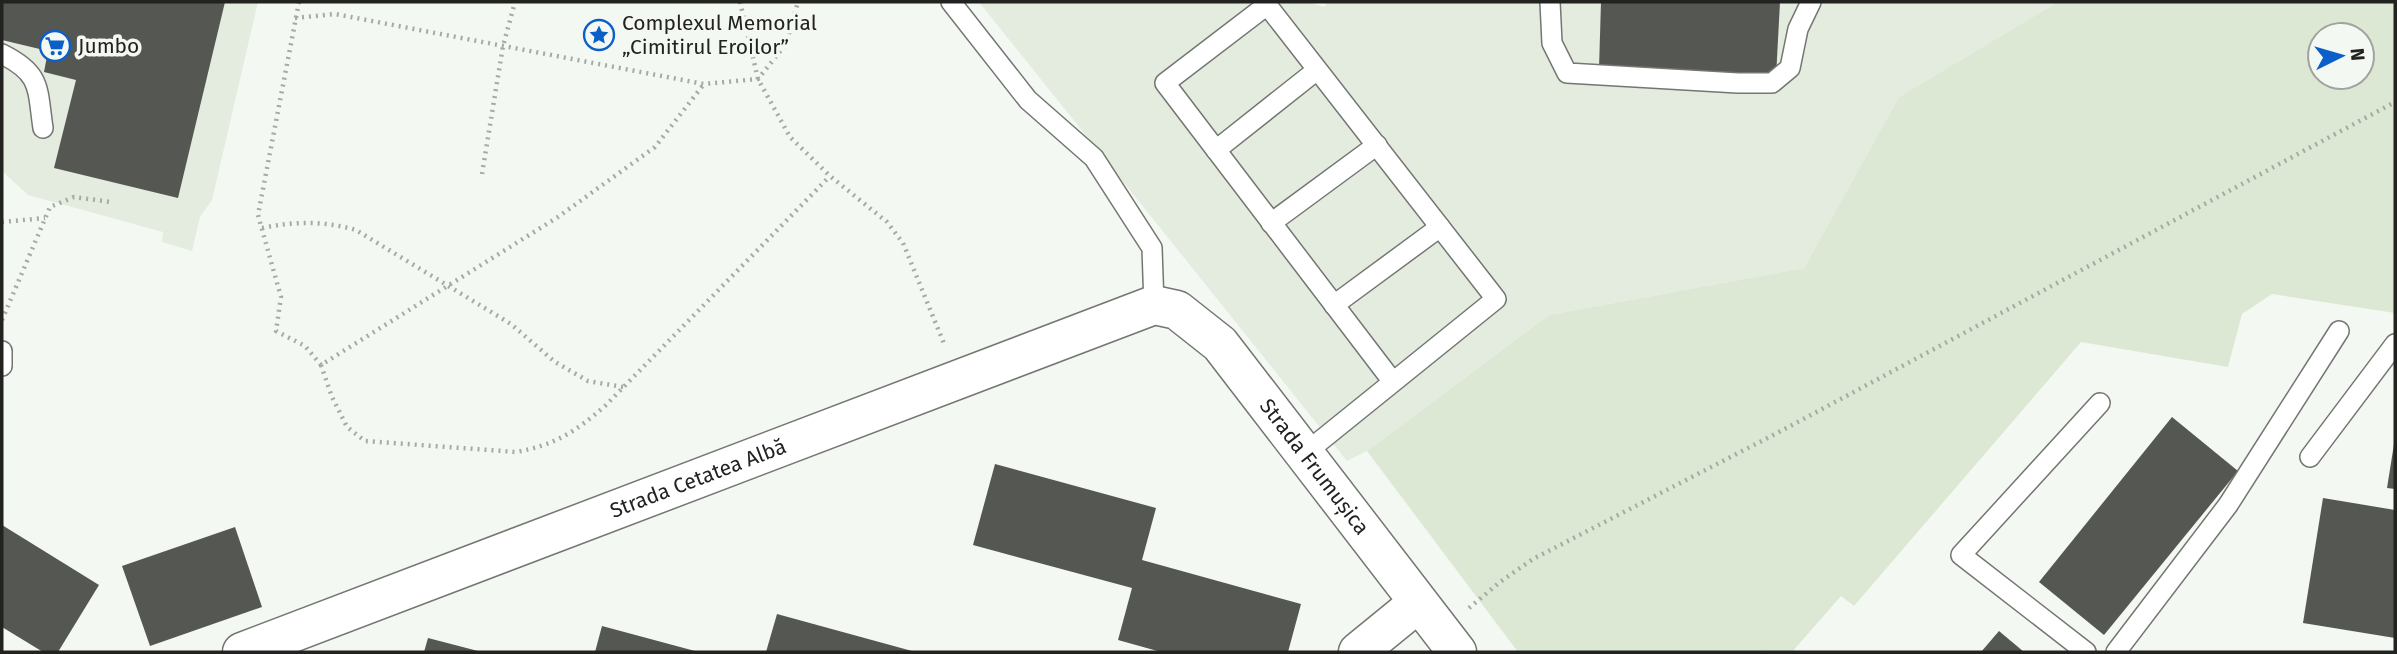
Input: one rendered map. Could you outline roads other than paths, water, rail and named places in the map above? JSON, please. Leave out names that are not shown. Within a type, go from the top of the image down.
[{"type":"street","name":"Strada Cetatea Albă","points":[[266,648],[1154,305]]},
{"type":"street","name":"Strada Frumușica","points":[[1154,305],[1177,310],[1220,344],[1450,646]]},
{"type":"street","points":[[1358,652],[1418,603]]},
{"type":"lane","points":[[951,2],[1028,100],[1094,158],[1152,248],[1154,305]]},
{"type":"lane","points":[[1550,2],[1552,43],[1567,73],[1772,83],[1790,68],[1798,29],[1811,2]]},
{"type":"lane","points":[[1304,454],[1496,299],[1267,5],[1165,83],[1393,382]]},
{"type":"lane","points":[[2,54],[24,67],[36,82],[43,128]]},
{"type":"lane","points":[[1216,150],[1317,70]]},
{"type":"lane","points":[[1271,223],[1377,145]]},
{"type":"lane","points":[[1334,305],[1440,227]]},
{"type":"lane","points":[[2116,652],[2228,505],[2339,331]]},
{"type":"lane","points":[[2311,457],[2395,344]]},
{"type":"lane","points":[[2,351],[2,366]]},
{"type":"lane","points":[[2086,652],[1961,555],[2100,403]]},
{"type":"place","name":"Complexul Memorial „Cimitirul Eroilor”","points":[[599,35]]},
{"type":"place","name":"Jumbo","points":[[55,46]]}]
